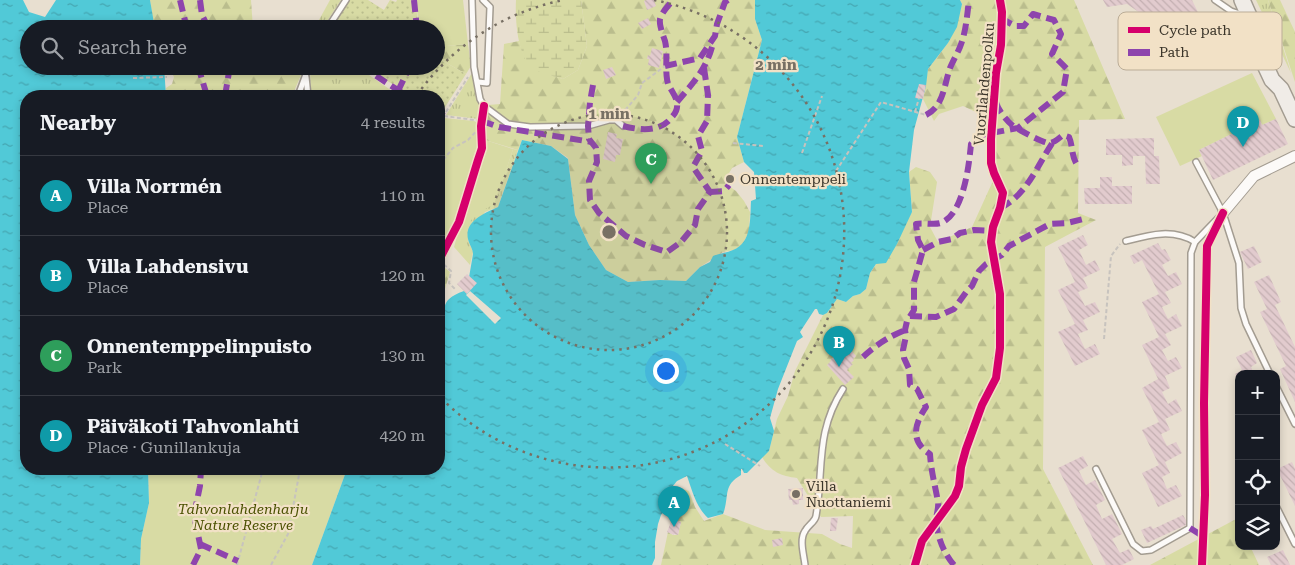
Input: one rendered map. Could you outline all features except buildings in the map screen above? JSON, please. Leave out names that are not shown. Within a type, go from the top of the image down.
[{"type":"street","points":[[1242,0],[1247,12]]},
{"type":"street","points":[[1267,70],[1272,80],[1281,89],[1295,119]]},
{"type":"street","points":[[1222,212],[1254,176],[1295,156]]},
{"type":"lane","points":[[333,20],[346,0]]},
{"type":"lane","points":[[472,0],[474,67],[480,99],[484,106],[508,124],[530,127],[588,126],[616,120],[623,126]]},
{"type":"lane","points":[[478,82],[487,83],[490,7],[483,0]]},
{"type":"lane","points":[[1215,0],[1235,12]]},
{"type":"lane","points":[[300,90],[306,75]]},
{"type":"lane","points":[[306,75],[307,90]]},
{"type":"lane","points":[[1196,162],[1222,212],[1239,263],[1241,308],[1246,324],[1268,370]]},
{"type":"lane","points":[[1096,469],[1133,544],[1142,551],[1159,546],[1190,528],[1191,253],[1195,242],[1222,212]]},
{"type":"lane","points":[[1126,241],[1162,233],[1181,236],[1195,242]]},
{"type":"lane","points":[[1265,370],[1266,364]]},
{"type":"lane","points":[[805,565],[802,539],[804,532],[816,519],[821,448],[834,403],[843,389]]},
{"type":"lane","points":[[1280,394],[1295,424]]},
{"type":"lane","points":[[1280,514],[1295,544]]},
{"type":"path","points":[[616,120],[638,95],[642,83],[665,66]]},
{"type":"path","points":[[445,114],[474,67]]},
{"type":"path","points":[[133,78],[167,77]]},
{"type":"path","points":[[802,153],[822,96]]},
{"type":"path","points":[[915,112],[919,98]]},
{"type":"path","points":[[836,171],[881,102],[926,115]]},
{"type":"path","points":[[482,141],[481,123],[484,106]]},
{"type":"path","points":[[445,116],[481,123]]},
{"type":"path","points":[[445,158],[453,148],[468,140],[481,123]]},
{"type":"path","points":[[733,143],[764,146]]},
{"type":"path","points":[[1104,339],[1111,256],[1118,245],[1126,241]]},
{"type":"path","points":[[1202,565],[1205,495],[1204,403],[1207,246]]},
{"type":"path","points":[[445,264],[452,271],[449,283],[456,290]]},
{"type":"path","points":[[725,444],[760,466]]},
{"type":"path","points":[[237,565],[261,475]]},
{"type":"path","points":[[271,565],[288,534],[299,475]]},
{"type":"green space","points":[[150,0],[251,0],[252,20],[153,20]]},
{"type":"green space","points":[[330,0],[341,0],[328,20],[319,20]]},
{"type":"green space","points":[[349,0],[368,0],[384,10],[390,0],[396,2],[397,0],[416,0],[417,20],[336,20]]},
{"type":"green space","points":[[416,0],[463,0],[468,44],[445,46],[445,20],[418,20]]},
{"type":"green space","points":[[516,0],[581,0],[587,46],[578,70],[563,79],[540,72],[528,63],[523,55],[518,37]]},
{"type":"green space","points":[[581,0],[755,0],[755,19],[762,40],[737,137],[744,162],[732,168],[725,180],[726,184],[736,191],[744,201],[750,212],[749,232],[742,245],[734,250],[723,252],[700,267],[686,281],[628,282],[606,270],[589,245],[575,215],[568,158],[551,146],[522,140],[518,150],[485,140],[484,126],[488,105],[500,104],[504,44],[519,41],[522,51],[534,68],[563,79],[578,70],[587,46]]},
{"type":"green space","points":[[960,0],[1074,0],[1125,119],[1079,120],[1078,213],[1096,220],[1045,247],[1043,469],[1093,565],[661,565],[668,532],[678,535],[681,522],[672,519],[680,488],[689,491],[695,507],[704,521],[723,514],[765,530],[822,534],[852,548],[853,516],[821,517],[797,478],[777,472],[762,457],[769,451],[777,419],[788,396],[795,371],[823,315],[827,313],[837,299],[846,302],[866,289],[870,273],[912,212],[909,172],[916,167],[930,172],[937,182],[930,227],[938,242],[972,227],[992,183],[986,132],[978,113],[963,106],[939,114],[934,121],[923,99],[928,69],[948,43],[962,4]]},
{"type":"green space","points":[[1256,0],[1268,0],[1272,12],[1262,12]]},
{"type":"green space","points":[[1268,0],[1280,0],[1295,32],[1295,82],[1282,43],[1282,12],[1272,12]]},
{"type":"green space","points":[[468,44],[471,66],[466,74],[445,62],[445,46]]},
{"type":"green space","points":[[1282,44],[1291,73],[1282,54]]},
{"type":"green space","points":[[445,62],[466,74],[445,107],[445,90],[402,90],[378,75],[445,75]]},
{"type":"green space","points":[[472,73],[482,109],[479,119],[446,115]]},
{"type":"green space","points":[[1252,73],[1276,119],[1262,125],[1260,120],[1199,150],[1202,156],[1180,166],[1156,117]]},
{"type":"green space","points":[[173,75],[301,75],[295,90],[166,90],[172,84]]},
{"type":"green space","points":[[310,75],[369,75],[391,90],[311,90]]},
{"type":"green space","points":[[445,118],[474,121],[484,126],[485,140],[513,149],[495,204],[477,213],[445,252]]},
{"type":"green space","points":[[513,149],[518,150],[498,207],[485,212],[468,240],[473,252],[470,265],[454,247],[462,218],[496,200]]},
{"type":"green space","points":[[445,268],[450,272],[445,289]]},
{"type":"green space","name":"Tahvonlahdenharju Nature Reserve","points":[[148,475],[345,475],[312,565],[140,565],[141,539],[149,503]]},
{"type":"green space","points":[[1235,520],[1235,550],[1252,550],[1259,565],[1150,565]]},
{"type":"water","points":[[0,0],[23,0],[29,12],[45,17],[56,0],[150,0],[153,20],[20,20],[20,75],[165,75],[166,90],[20,90],[20,475],[148,475],[149,503],[141,539],[140,565],[0,565]]},
{"type":"water","points":[[755,0],[960,0],[962,4],[957,27],[948,43],[928,69],[926,86],[914,130],[909,172],[912,212],[886,263],[876,264],[870,273],[866,289],[846,302],[837,299],[827,313],[823,315],[819,314],[817,309],[815,309],[800,332],[803,337],[797,341],[778,389],[770,418],[774,431],[769,451],[747,473],[744,473],[741,469],[741,475],[729,487],[723,514],[708,518],[704,514],[697,504],[687,476],[677,481],[668,492],[666,509],[661,515],[658,524],[655,558],[652,565],[312,565],[345,475],[445,475],[445,306],[446,302],[455,295],[464,291],[467,294],[473,254],[468,239],[469,227],[477,218],[498,207],[522,140],[551,146],[568,159],[575,215],[589,245],[606,270],[628,282],[686,281],[700,267],[710,262],[713,256],[733,250],[744,242],[749,229],[751,201],[756,199],[754,172],[744,162],[737,137],[762,40],[755,19]]},
{"type":"pier","points":[[470,291],[501,318],[495,324],[466,295]]},
{"type":"marked path","points":[[180,0],[185,20]]},
{"type":"marked path","points":[[200,0],[204,20]]},
{"type":"marked path","points":[[414,0],[416,20]]},
{"type":"marked path","points":[[623,126],[636,129],[655,128],[667,122],[676,111],[676,100],[667,79],[666,46],[660,21],[665,9],[673,0]]},
{"type":"marked path","points":[[665,66],[700,58],[715,36],[717,24],[725,2],[728,0]]},
{"type":"marked path","points":[[926,115],[932,111],[943,94],[950,68],[964,36],[969,0]]},
{"type":"marked path","points":[[954,565],[944,550],[938,533],[936,521],[938,502],[930,454],[919,444],[917,438],[917,426],[926,407],[917,389],[910,385],[909,369],[903,350],[907,321],[914,310],[914,282],[923,250],[918,240],[916,224],[943,222],[956,208],[964,187],[971,144],[981,135],[1018,128],[1063,92],[1067,69],[1052,54],[1061,34],[1054,20],[1033,14],[1024,26],[1015,26],[1002,19]]},
{"type":"marked path","points":[[677,102],[703,68],[713,43]]},
{"type":"marked path","points":[[593,85],[588,126],[589,139],[596,148],[597,162],[589,181],[590,200],[599,213],[626,236],[667,252],[681,242],[695,225],[698,209],[710,192],[693,167],[702,151],[698,136],[707,121],[708,95],[704,68]]},
{"type":"marked path","points":[[201,75],[205,90]]},
{"type":"marked path","points":[[226,90],[228,75]]},
{"type":"marked path","points":[[375,75],[398,90]]},
{"type":"marked path","points":[[398,90],[406,75]]},
{"type":"marked path","points":[[996,102],[1005,118],[1019,130],[1049,143],[1054,142],[1063,135],[1069,137],[1076,163]]},
{"type":"marked path","points":[[482,121],[499,127],[592,142]]},
{"type":"marked path","points":[[1000,208],[1017,196],[1024,188],[1053,142]]},
{"type":"marked path","points":[[710,192],[724,191],[729,185]]},
{"type":"marked path","points":[[910,316],[936,317],[954,309],[972,286],[979,271],[986,264],[1002,255],[1009,246],[1050,224],[1067,223],[1083,219]]},
{"type":"marked path","points":[[923,250],[938,242],[952,239],[960,233],[974,230],[993,231]]},
{"type":"marked path","points":[[863,357],[882,342],[905,330]]},
{"type":"marked path","points":[[193,565],[201,549],[194,515],[201,475]]},
{"type":"marked path","points":[[1190,528],[1204,537]]},
{"type":"marked path","points":[[200,544],[238,561]]},
{"type":"cycle path","name":"Vuorilahdenpolku","points":[[915,565],[922,541],[955,496],[959,486],[961,467],[966,449],[982,405],[996,378],[1000,348],[1000,294],[991,242],[993,227],[1003,193],[991,163],[991,139],[996,73],[1001,45],[1002,12],[1000,0]]},
{"type":"cycle path","points":[[445,249],[459,222],[482,148],[481,126],[484,106]]},
{"type":"cycle path","points":[[1202,565],[1205,495],[1204,403],[1207,246],[1223,213]]},
{"type":"place","name":"Päiväkoti Tahvonlahti","points":[[1243,147]]},
{"type":"place","name":"Onnentemppeli","points":[[730,179]]},
{"type":"place","name":"Onnentemppelinpuisto","points":[[651,184]]},
{"type":"place","name":"Villa Lahdensivu","points":[[839,367]]},
{"type":"place","name":"Villa Nuottaniemi","points":[[796,494]]},
{"type":"place","name":"Villa Norrmén","points":[[674,527]]}]
